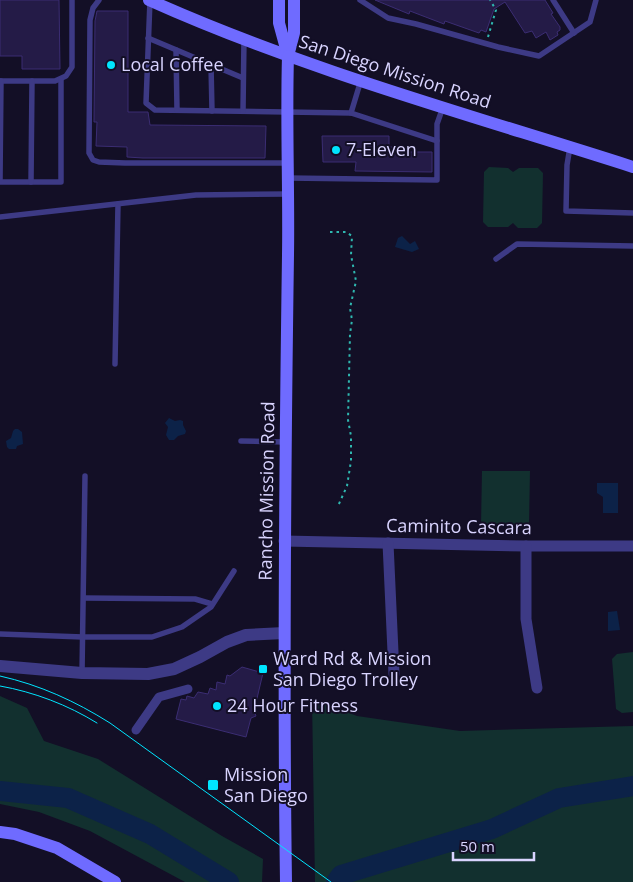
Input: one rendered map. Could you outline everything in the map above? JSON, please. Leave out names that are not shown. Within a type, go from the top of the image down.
[{"type":"main road","name":"San Diego Mission Road","points":[[149,0],[288,56],[633,167]]},
{"type":"main road","name":"Rancho Mission Road","points":[[279,0],[279,23],[288,56]]},
{"type":"main road","name":"Rancho Mission Road","points":[[286,882],[284,541],[288,56],[294,33],[294,0]]},
{"type":"main road","points":[[0,832],[15,834],[57,848],[115,882]]},
{"type":"street","name":"Caminito Cascara","points":[[284,541],[526,546],[633,546]]},
{"type":"street","points":[[388,543],[394,674]]},
{"type":"street","points":[[526,546],[526,620],[537,688]]},
{"type":"street","points":[[0,666],[82,673],[141,674],[174,669],[200,658],[227,642],[246,635],[284,633]]},
{"type":"street","points":[[136,730],[160,697],[188,689]]},
{"type":"lane","points":[[61,79],[61,182],[0,182],[0,81],[55,81],[66,76],[72,66],[72,0]]},
{"type":"lane","points":[[99,0],[92,8],[90,20],[89,153],[93,160],[116,163],[288,163]]},
{"type":"lane","points":[[149,0],[146,104],[155,110],[351,113],[437,140]]},
{"type":"lane","points":[[360,0],[388,18],[540,56],[590,22],[596,0]]},
{"type":"lane","points":[[553,0],[574,32]]},
{"type":"lane","points":[[148,38],[243,78]]},
{"type":"lane","points":[[243,111],[244,39]]},
{"type":"lane","points":[[176,50],[177,110]]},
{"type":"lane","points":[[211,65],[212,111]]},
{"type":"lane","points":[[351,113],[361,80]]},
{"type":"lane","points":[[31,182],[32,81]]},
{"type":"lane","points":[[288,178],[437,180],[437,124],[443,107]]},
{"type":"lane","points":[[570,147],[567,165],[566,211],[633,213]]},
{"type":"lane","points":[[0,217],[196,195],[288,194]]},
{"type":"lane","points":[[115,364],[118,204]]},
{"type":"lane","points":[[496,259],[517,244],[633,246]]},
{"type":"lane","points":[[241,441],[285,442]]},
{"type":"lane","points":[[82,673],[85,476]]},
{"type":"lane","points":[[0,634],[152,637],[182,627],[212,604],[234,571]]},
{"type":"lane","points":[[84,598],[195,599],[212,604]]},
{"type":"path","points":[[486,43],[496,10],[490,0]]},
{"type":"path","points":[[330,232],[346,232],[352,236],[351,255],[356,281],[350,308],[352,320],[348,420],[351,436],[351,461],[347,486],[338,506]]},
{"type":"green space","points":[[489,167],[508,168],[513,172],[519,168],[538,168],[543,173],[542,223],[537,228],[518,228],[513,223],[508,227],[488,227],[483,222],[484,172]]},
{"type":"green space","points":[[482,471],[530,471],[529,525],[481,525]]},
{"type":"green space","points":[[633,652],[633,712],[622,713],[616,709],[612,659],[617,654]]},
{"type":"green space","points":[[0,696],[27,708],[44,741],[98,759],[222,836],[263,859],[262,882],[185,882],[90,831],[39,812],[0,804]]},
{"type":"green space","points":[[312,699],[357,716],[460,731],[633,726],[633,882],[315,882]]},
{"type":"water","points":[[402,236],[410,244],[415,241],[419,249],[412,252],[395,247],[398,238]]},
{"type":"water","points":[[169,418],[175,421],[183,421],[185,434],[178,436],[174,440],[169,440],[166,435],[168,427],[165,423]]},
{"type":"water","points":[[15,429],[22,432],[23,444],[17,446],[16,449],[9,449],[6,441],[11,438]]},
{"type":"water","points":[[597,483],[618,483],[618,513],[603,513],[603,497],[597,493]]},
{"type":"water","points":[[617,611],[620,630],[608,631],[608,612]]},
{"type":"building","points":[[0,0],[59,0],[60,69],[22,69],[22,56],[0,56]]},
{"type":"building","points":[[375,0],[545,0],[560,30],[557,32],[558,35],[550,40],[546,32],[536,38],[532,31],[525,33],[505,2],[494,9],[486,32],[481,30],[479,33],[445,21],[444,24],[410,11],[409,14]]},
{"type":"building","points":[[97,11],[128,11],[128,112],[148,112],[150,125],[266,126],[265,158],[127,157],[127,147],[96,146],[97,122],[94,122],[95,21]]},
{"type":"building","points":[[322,136],[389,136],[389,147],[399,147],[399,152],[432,152],[432,172],[355,171],[356,162],[323,162]]},
{"type":"building","name":"24 Hour Fitness","points":[[242,667],[263,673],[254,711],[256,716],[251,718],[246,737],[176,719],[181,699],[186,700],[187,696],[194,698],[198,692],[208,694],[210,688],[216,690],[217,682],[225,684],[227,675],[230,676]]},
{"type":"waterway","points":[[336,882],[341,875],[492,829],[559,798],[633,786]]},
{"type":"waterway","points":[[0,791],[68,798],[150,834],[229,882]]},
{"type":"tram line","points":[[0,676],[29,684],[57,695],[110,723],[331,882]]},
{"type":"tram line","points":[[0,686],[50,700],[74,710],[97,723]]},
{"type":"place","name":"Local Coffee","points":[[111,65]]},
{"type":"place","name":"7-Eleven","points":[[336,150]]},
{"type":"place","name":"Ward Rd & Mission San Diego Trolley","points":[[263,669]]},
{"type":"place","name":"24 Hour Fitness","points":[[217,706]]},
{"type":"place","name":"Mission San Diego","points":[[213,785]]}]
